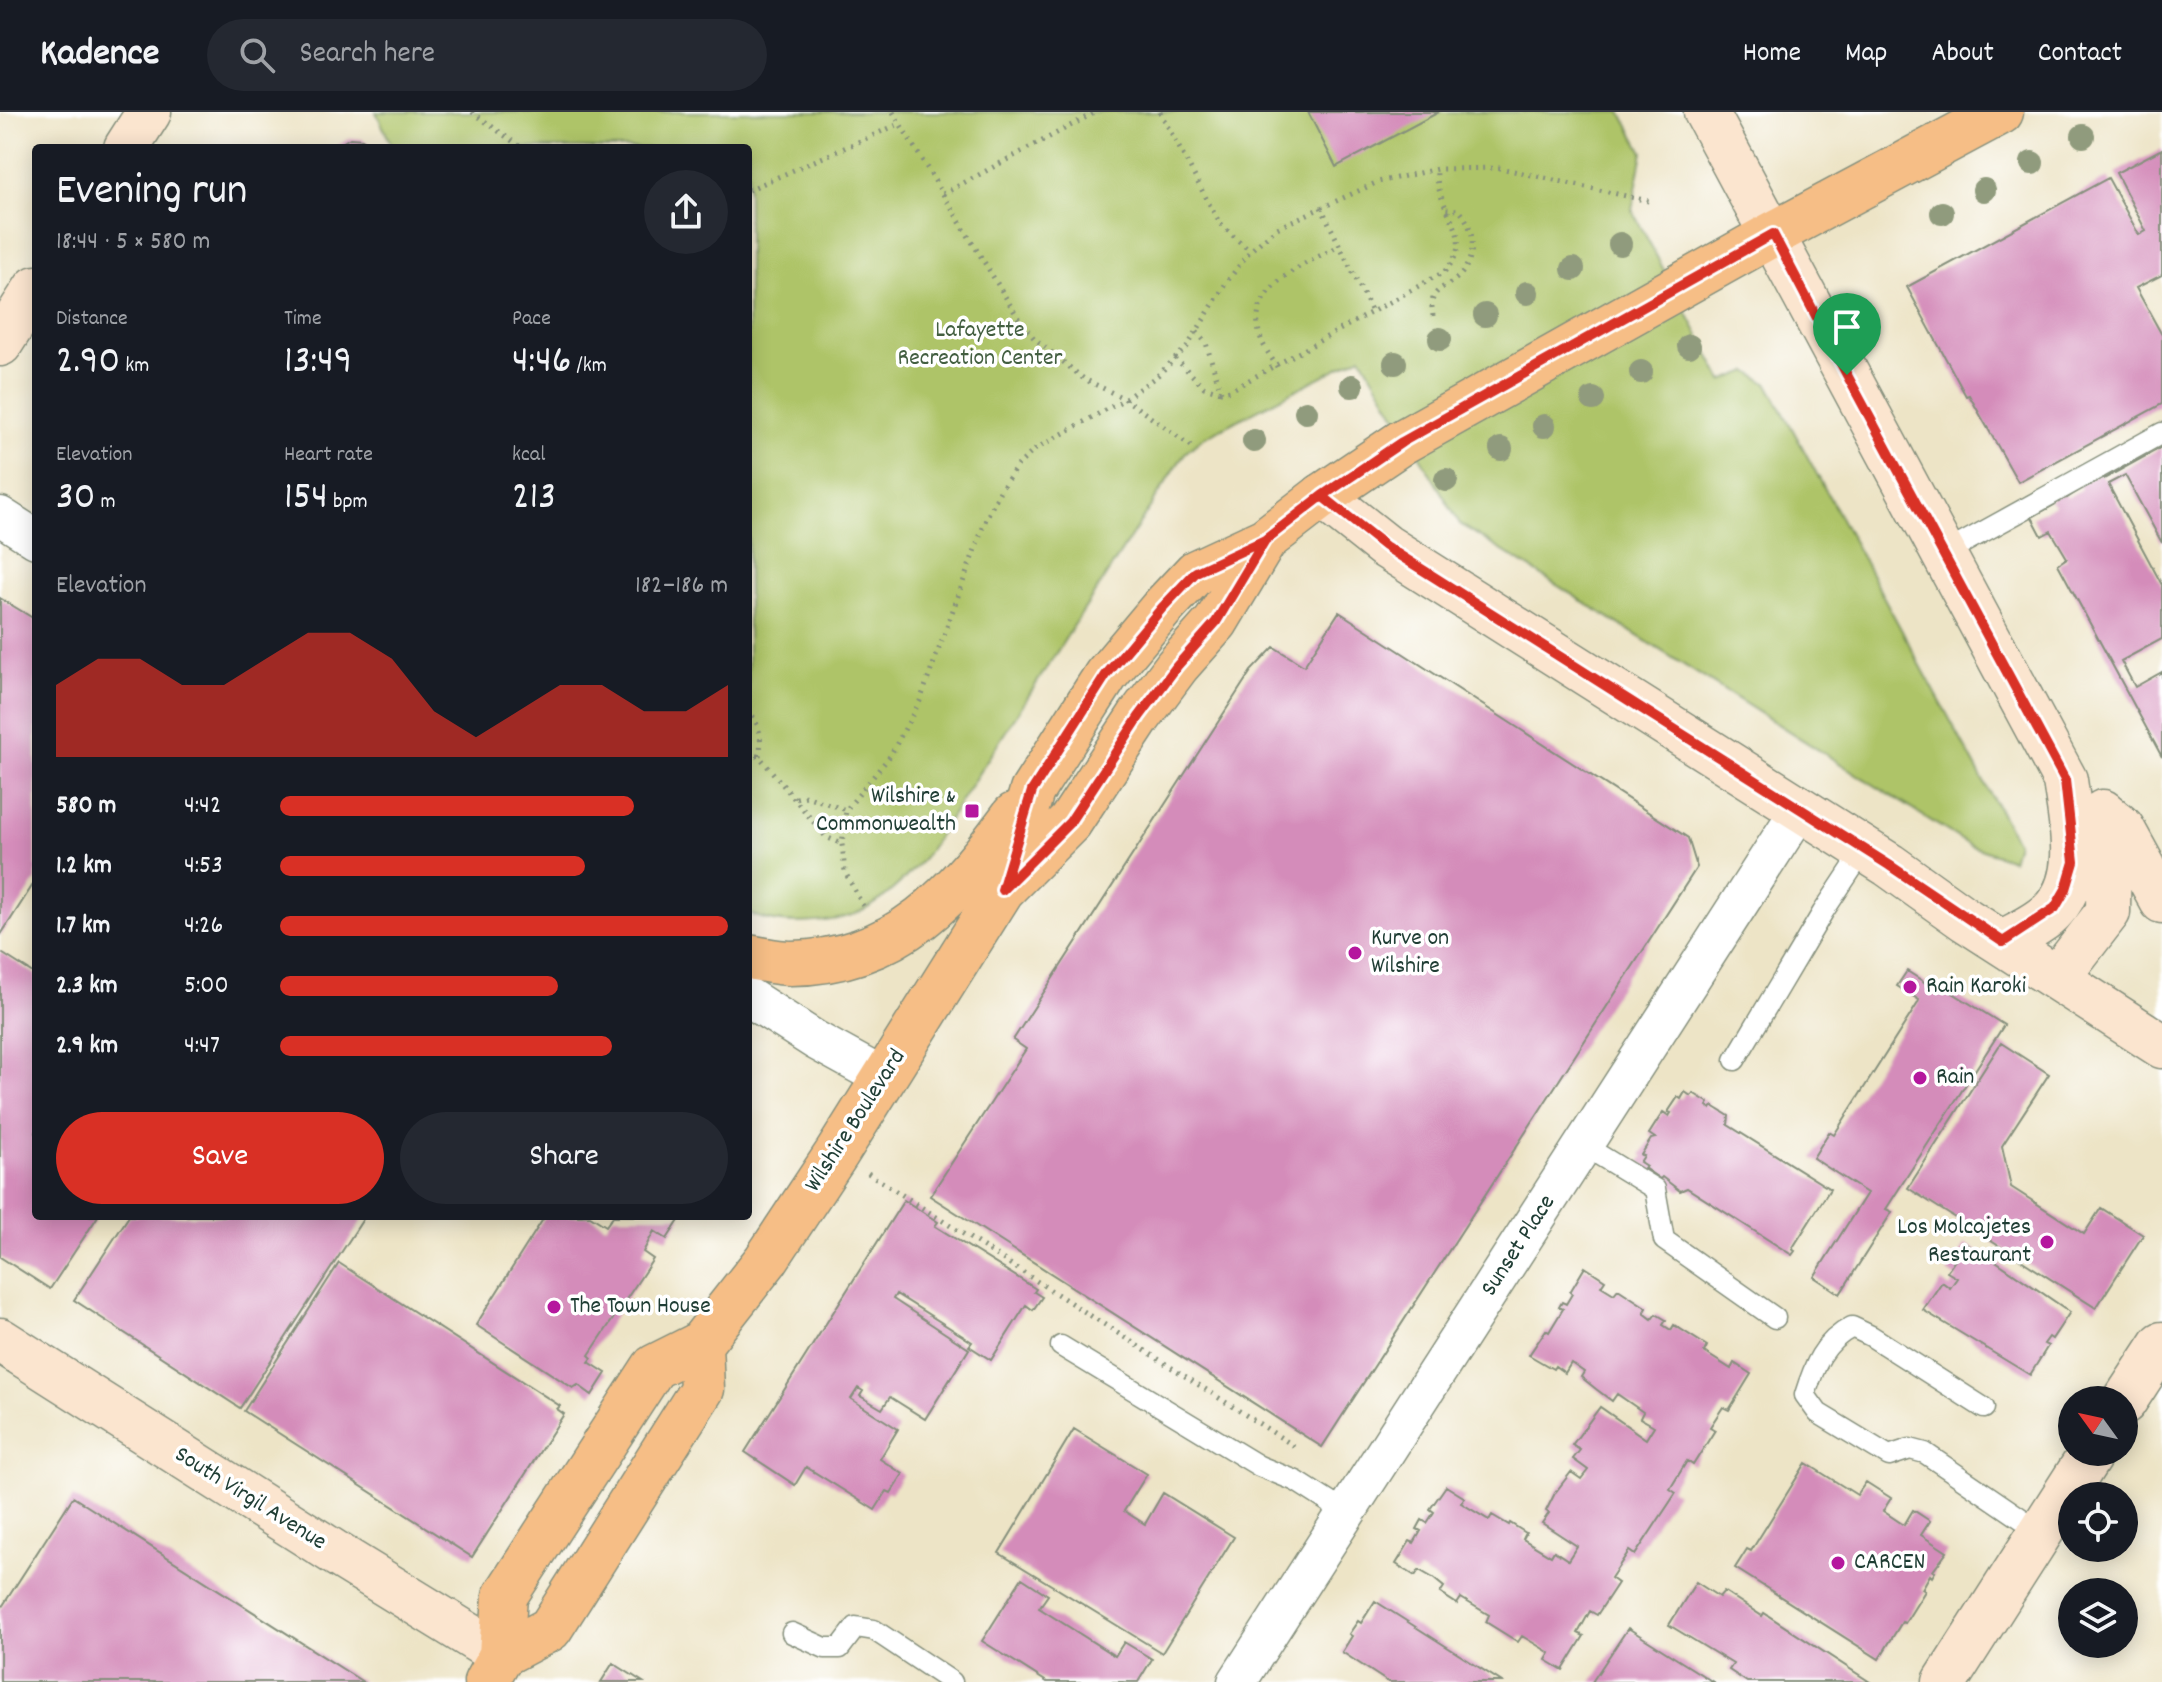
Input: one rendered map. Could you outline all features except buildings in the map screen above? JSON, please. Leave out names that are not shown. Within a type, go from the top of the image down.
[{"type":"main road","points":[[129,144],[149,112]]},
{"type":"main road","points":[[1706,112],[2065,780],[2122,828],[2162,901]]},
{"type":"main road","name":"Wilshire Boulevard","points":[[1002,890],[1032,791],[1106,675],[1196,572],[1265,540],[1322,496],[1402,442],[1773,234],[2001,112]]},
{"type":"main road","points":[[0,344],[32,294]]},
{"type":"main road","points":[[1322,496],[1385,546],[1864,850],[2162,1046]]},
{"type":"main road","name":"Wilshire Boulevard","points":[[494,1669],[550,1629],[702,1389],[700,1344],[766,1260],[1002,890],[1070,822],[1139,717],[1177,666],[1216,622],[1265,540]]},
{"type":"main road","points":[[2003,942],[2055,908],[2066,889],[2074,862],[2065,780]]},
{"type":"main road","points":[[752,958],[789,963],[827,960],[895,937],[937,908],[968,875],[1032,791]]},
{"type":"main road","points":[[2057,978],[2108,912],[2109,832],[2105,814]]},
{"type":"main road","name":"South Virgil Avenue","points":[[0,1340],[340,1556],[494,1669]]},
{"type":"main road","points":[[2134,1386],[2162,1344]]},
{"type":"main road","points":[[1945,1682],[2083,1466]]},
{"type":"street","points":[[0,516],[32,536]]},
{"type":"street","name":"Sunset Place","points":[[1237,1682],[1800,809]]},
{"type":"street","points":[[752,1000],[815,1040],[884,1078]]},
{"type":"lane","points":[[1943,554],[2162,433]]},
{"type":"lane","points":[[1735,1060],[1864,850]]},
{"type":"lane","points":[[1583,1145],[1655,1189],[1664,1240],[1775,1318]]},
{"type":"lane","points":[[1984,1408],[1852,1327],[1835,1335],[1815,1363],[1805,1395],[1818,1413],[1889,1456],[1910,1449],[1925,1453],[2041,1532]]},
{"type":"lane","points":[[1061,1346],[1259,1466],[1296,1481],[1346,1513]]},
{"type":"lane","points":[[792,1633],[825,1648],[840,1648],[856,1627],[863,1626],[874,1630],[952,1682]]},
{"type":"path","points":[[472,112],[516,144]]},
{"type":"path","points":[[893,112],[1020,321],[1034,338],[1084,379],[1125,399],[1194,448]]},
{"type":"path","points":[[943,194],[1096,112]]},
{"type":"path","points":[[1160,112],[1220,224],[1250,251]]},
{"type":"path","points":[[752,188],[899,124]]},
{"type":"path","points":[[865,909],[845,872],[842,844],[846,810],[890,756],[915,712],[986,519],[1001,489],[1018,465],[1037,448],[1125,399],[1158,375],[1197,332],[1226,283],[1250,251],[1277,228],[1378,182],[1437,169],[1500,168],[1653,202]]},
{"type":"path","points":[[1175,358],[1204,387],[1221,392],[1231,390],[1444,272],[1460,249],[1453,220],[1436,187],[1437,169]]},
{"type":"path","points":[[1321,207],[1372,312]]},
{"type":"path","points":[[1433,316],[1435,293],[1461,274],[1473,247],[1467,219],[1459,210],[1445,209]]},
{"type":"path","points":[[1277,367],[1261,339],[1258,321],[1264,299],[1281,277],[1339,246]]},
{"type":"path","points":[[1197,332],[1206,343],[1221,392]]},
{"type":"path","points":[[752,715],[762,740],[759,756]]},
{"type":"path","points":[[752,756],[759,756],[826,837],[842,844]]},
{"type":"path","points":[[795,798],[806,796],[846,810]]},
{"type":"path","points":[[837,1153],[1294,1447]]},
{"type":"green space","name":"Lafayette Recreation Center","points":[[376,112],[1621,112],[1643,152],[1632,210],[1723,381],[1748,371],[1768,384],[2017,843],[2012,860],[1971,846],[1460,524],[1361,356],[1203,438],[1185,453],[924,858],[890,892],[856,914],[825,921],[775,921],[752,915],[752,144],[391,144]]},
{"type":"place","name":"Wilshire & Commonwealth","points":[[972,811]]},
{"type":"place","name":"Kurve on Wilshire","points":[[1355,953]]},
{"type":"place","name":"Rain Karoki","points":[[1910,987]]},
{"type":"place","name":"Rain","points":[[1920,1078]]},
{"type":"place","name":"Los Molcajetes Restaurant","points":[[2047,1242]]},
{"type":"place","name":"The Town House","points":[[554,1307]]},
{"type":"place","name":"CARCEN","points":[[1838,1563]]},
{"type":"route","points":[[1847,375],[1773,234],[1402,442],[1322,496],[1265,540],[1216,622],[1177,666],[1139,717],[1070,822],[1002,890],[1032,791],[1106,675],[1196,572],[1265,540],[1322,496],[1385,546],[1889,865],[1966,920],[2003,942],[2028,928],[2055,908],[2066,889],[2074,862],[2065,780],[1847,375]]}]
